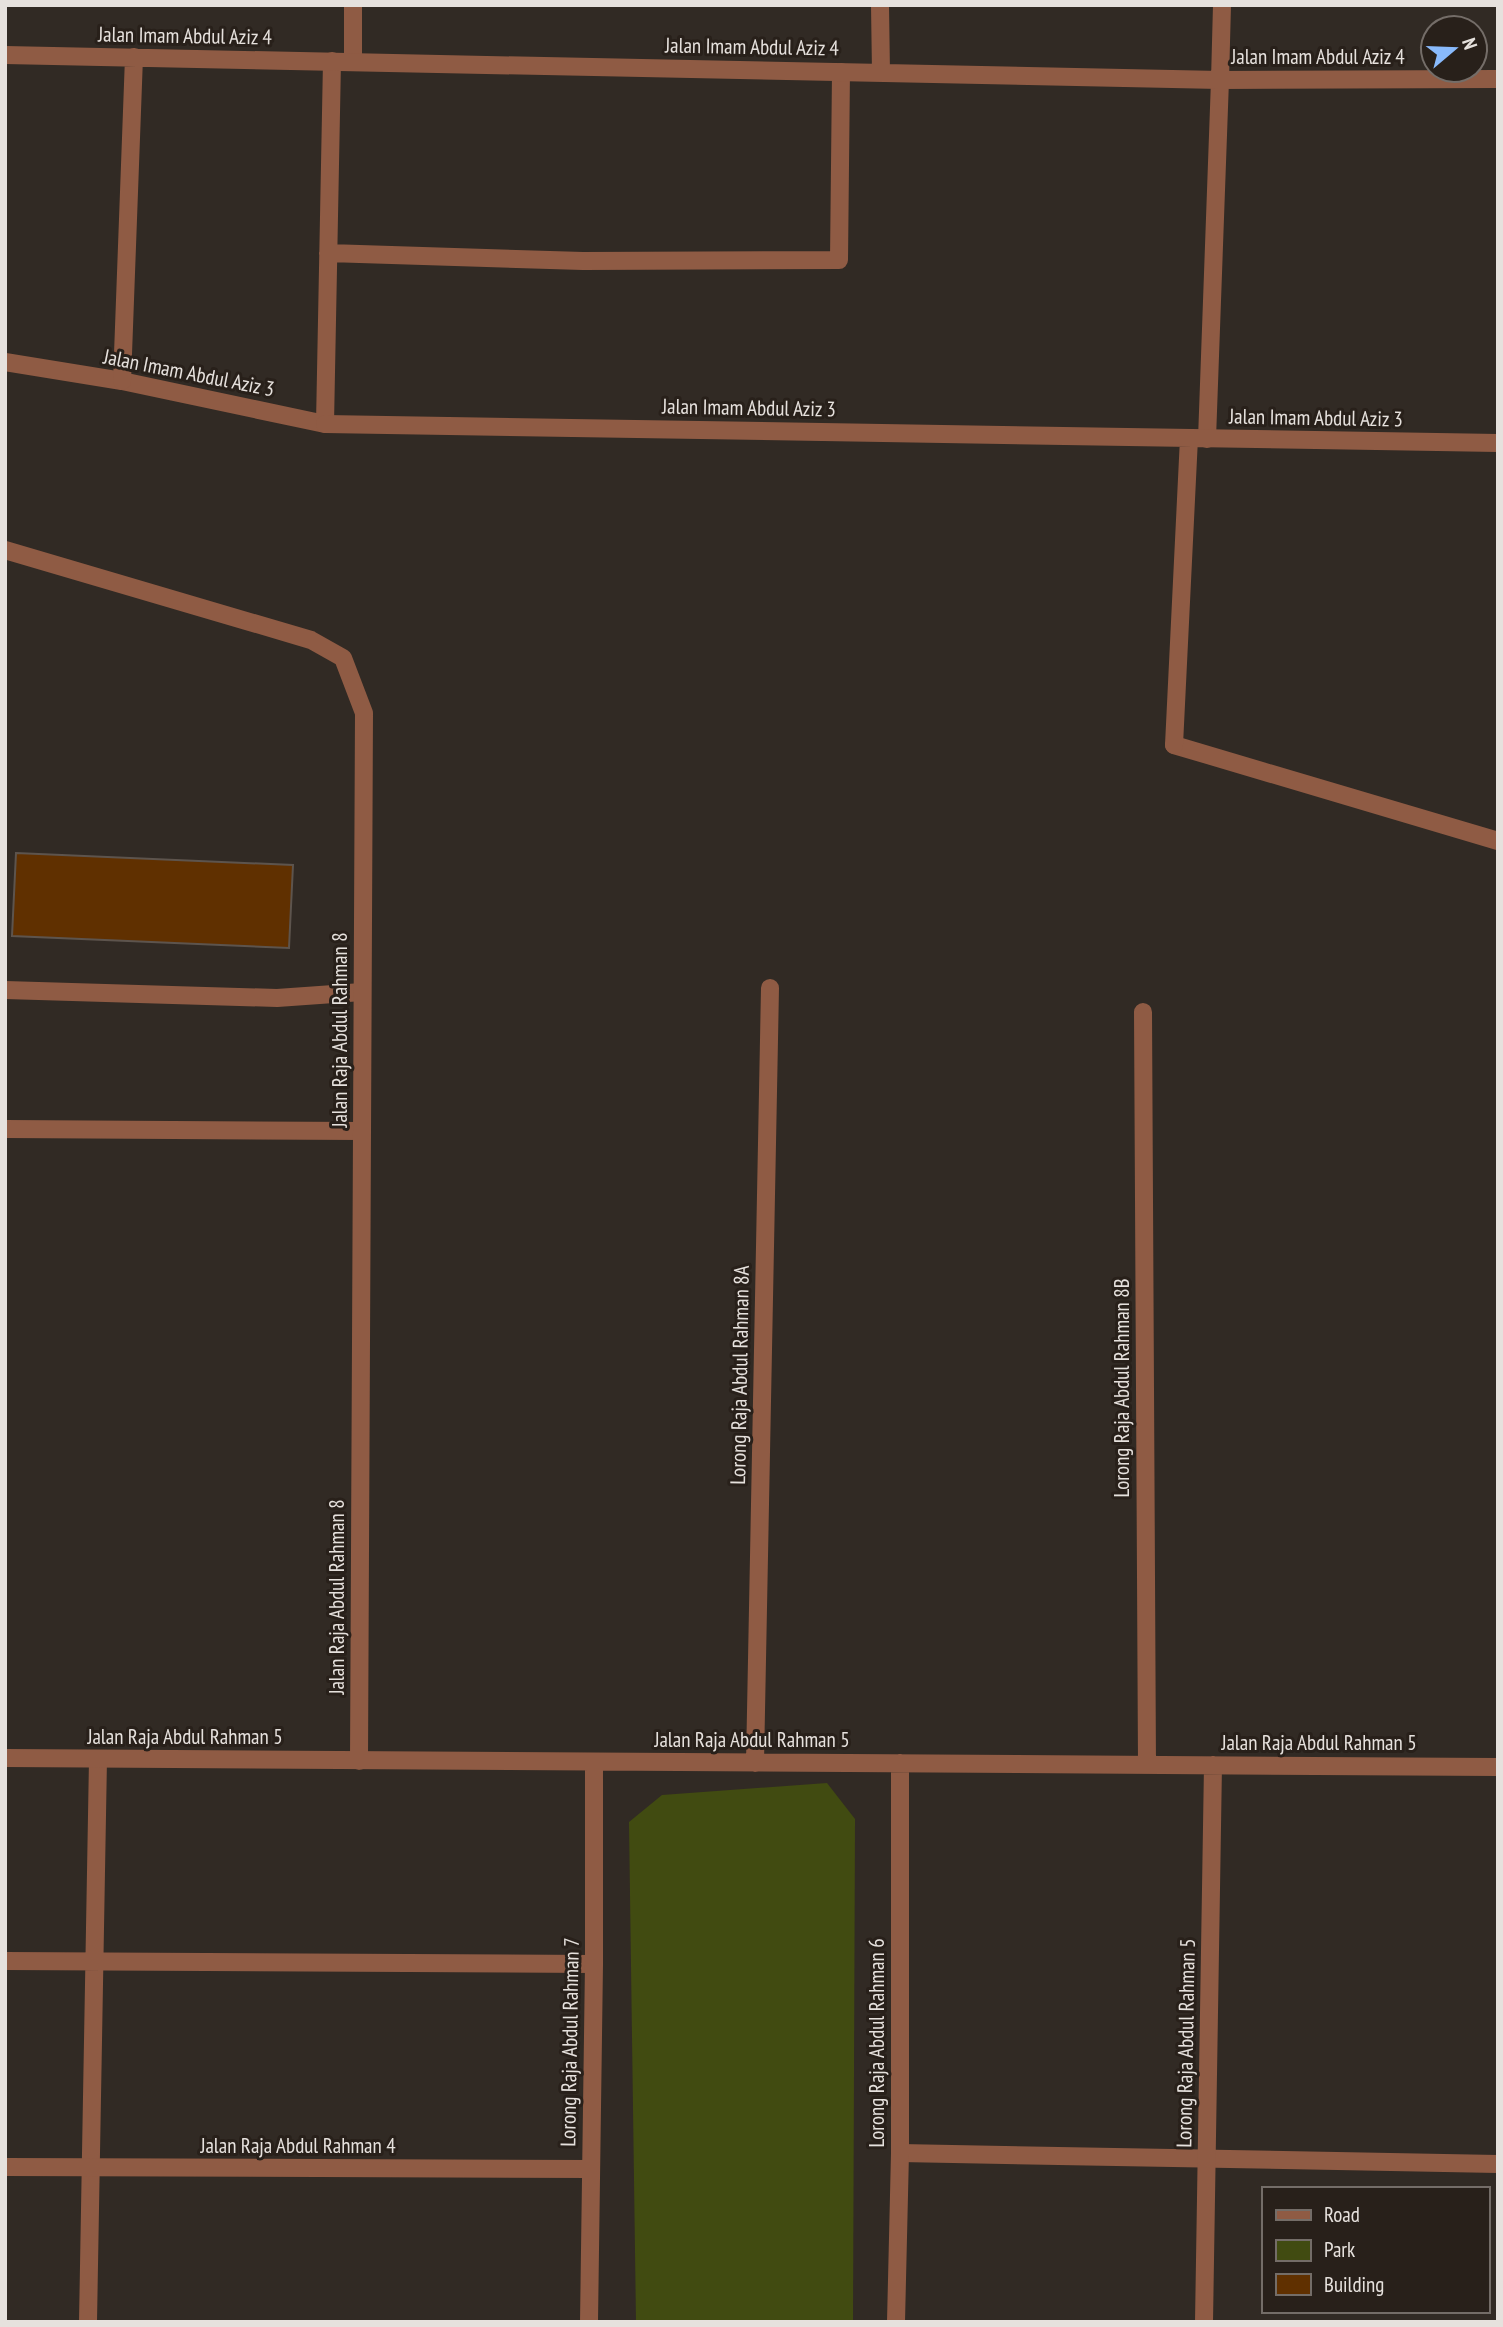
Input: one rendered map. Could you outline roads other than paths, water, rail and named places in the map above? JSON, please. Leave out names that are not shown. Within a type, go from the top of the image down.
[{"type":"street","points":[[353,5],[353,62]]},
{"type":"street","points":[[880,5],[881,73]]},
{"type":"street","points":[[1208,439],[1222,5]]},
{"type":"street","name":"Jalan Imam Abdul Aziz 4","points":[[5,55],[1220,79],[1498,79]]},
{"type":"street","points":[[122,381],[134,57]]},
{"type":"street","points":[[325,424],[331,61]]},
{"type":"street","points":[[328,253],[583,261],[839,260],[841,72]]},
{"type":"street","name":"Jalan Imam Abdul Aziz 3","points":[[5,362],[122,381],[325,424],[1498,443]]},
{"type":"street","points":[[1189,438],[1174,745],[1498,841]]},
{"type":"street","name":"Jalan Raja Abdul Rahman 8","points":[[5,550],[310,640],[343,658],[365,713],[359,1760]]},
{"type":"street","name":"Lorong Raja Abdul Rahman 8A","points":[[755,1763],[770,988]]},
{"type":"street","points":[[5,990],[277,998],[362,992]]},
{"type":"street","name":"Lorong Raja Abdul Rahman 8B","points":[[1143,1012],[1147,1765]]},
{"type":"street","points":[[5,1129],[362,1131]]},
{"type":"street","name":"Jalan Raja Abdul Rahman 5","points":[[5,1758],[1498,1767]]},
{"type":"street","points":[[88,2322],[98,1759]]},
{"type":"street","name":"Lorong Raja Abdul Rahman 7","points":[[589,2322],[594,1762]]},
{"type":"street","name":"Lorong Raja Abdul Rahman 6","points":[[896,2322],[900,2153],[900,1763]]},
{"type":"street","name":"Lorong Raja Abdul Rahman 5","points":[[1204,2322],[1213,1765]]},
{"type":"street","points":[[5,1961],[594,1964]]},
{"type":"street","points":[[900,2153],[1498,2164]]},
{"type":"street","name":"Jalan Raja Abdul Rahman 4","points":[[5,2167],[591,2169]]}]
